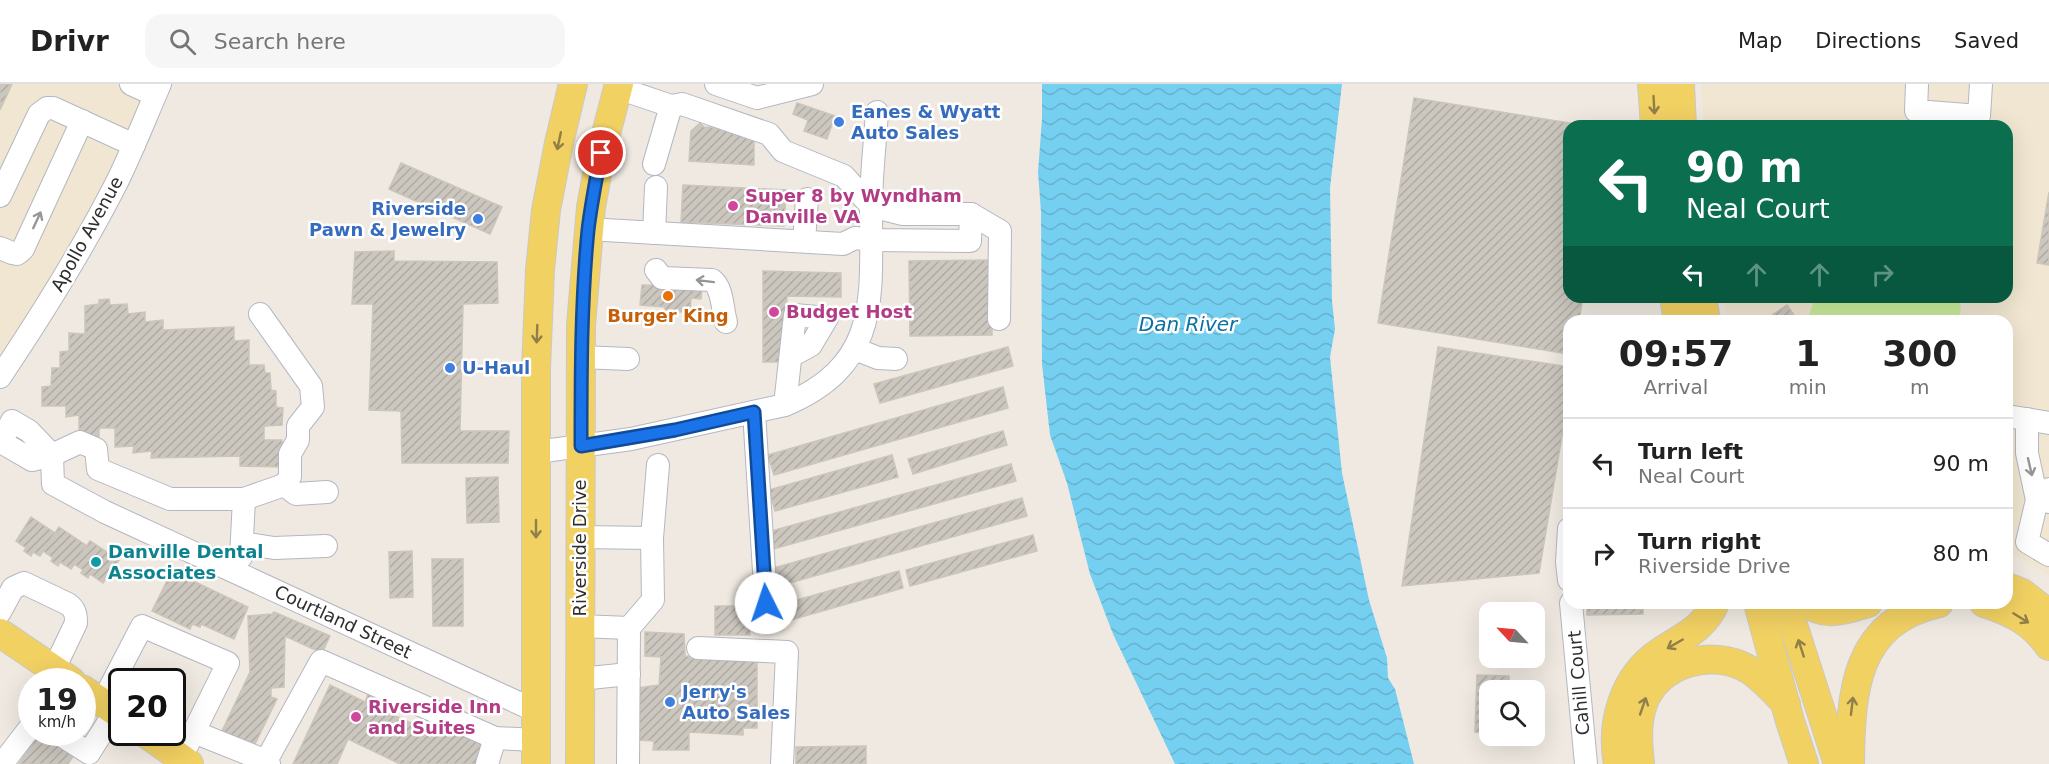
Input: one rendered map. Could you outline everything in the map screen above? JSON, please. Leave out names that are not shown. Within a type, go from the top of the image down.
[{"type":"main road","points":[[536,752],[536,369],[540,270],[546,210],[558,143],[573,84]]},
{"type":"main road","points":[[1652,84],[1655,120]]},
{"type":"main road","points":[[1680,84],[1682,120]]},
{"type":"main road","name":"Riverside Drive","points":[[580,764],[581,357],[588,229],[601,153],[618,86]]},
{"type":"main road","points":[[2013,590],[2030,599],[2049,614]]},
{"type":"main road","points":[[1618,764],[1616,736],[1618,714],[1632,680],[1644,665],[1660,652],[1689,636],[1701,625],[1711,609]]},
{"type":"main road","points":[[1760,609],[1804,764]]},
{"type":"main road","points":[[1788,609],[1838,764]]},
{"type":"main road","points":[[1820,609],[1838,611],[1846,609]]},
{"type":"main road","points":[[1850,764],[1851,709],[1863,661],[1885,631],[1900,620],[1925,609]]},
{"type":"main road","points":[[2003,609],[2033,626],[2049,646]]},
{"type":"main road","points":[[0,633],[52,668]]},
{"type":"main road","points":[[1640,764],[1639,721],[1644,702],[1660,679],[1689,662],[1720,659],[1735,663],[1749,670],[1786,704]]},
{"type":"main road","points":[[536,711],[579,730]]},
{"type":"main road","points":[[162,746],[183,762]]},
{"type":"street","points":[[131,84],[158,89]]},
{"type":"street","points":[[716,84],[757,98],[812,84]]},
{"type":"street","points":[[1917,84],[1916,111],[1978,116],[1981,84]]},
{"type":"street","points":[[618,86],[671,106],[682,104],[769,134],[783,151],[844,176],[871,206],[903,214],[971,213],[1000,231],[999,319]]},
{"type":"street","name":"Apollo Avenue","points":[[0,376],[41,317],[76,258],[134,145],[158,89]]},
{"type":"street","points":[[654,164],[671,106]]},
{"type":"street","points":[[0,196],[39,114],[47,108],[53,108],[134,145]]},
{"type":"street","points":[[537,452],[675,430],[785,405],[824,385],[840,370],[855,349],[866,323],[869,308],[871,206],[877,112]]},
{"type":"street","points":[[0,248],[17,254],[23,249],[82,122]]},
{"type":"street","points":[[654,233],[656,186]]},
{"type":"street","points":[[804,242],[807,199]]},
{"type":"street","points":[[588,229],[843,244],[855,238],[970,241],[971,213]]},
{"type":"street","points":[[903,214],[903,240]]},
{"type":"street","points":[[656,270],[662,278],[712,280],[721,289],[726,322]]},
{"type":"street","points":[[235,572],[242,556],[244,499],[284,485],[290,477],[290,454],[298,440],[298,426],[313,407],[311,386],[260,314]]},
{"type":"street","points":[[855,349],[878,358],[897,359]]},
{"type":"street","points":[[785,405],[791,356]]},
{"type":"street","points":[[581,357],[628,359]]},
{"type":"street","points":[[754,412],[766,603]]},
{"type":"street","points":[[2049,423],[2017,418],[2027,453],[2045,497],[2038,545],[2049,555]]},
{"type":"street","name":"Courtland Street","points":[[244,499],[170,499],[98,470],[96,449],[80,442],[52,455],[53,484],[105,512],[536,711]]},
{"type":"street","points":[[628,764],[629,627],[653,600],[652,538],[658,465]]},
{"type":"street","points":[[284,485],[296,494],[327,492]]},
{"type":"street","points":[[580,537],[652,538]]},
{"type":"street","points":[[242,543],[274,548],[326,546]]},
{"type":"street","points":[[0,612],[13,588],[24,583],[73,608],[76,623],[64,668]]},
{"type":"street","name":"Cahill Court","points":[[1572,609],[1586,764]]},
{"type":"street","points":[[75,746],[92,759],[105,705],[142,626],[228,663],[194,732],[183,762]]},
{"type":"street","points":[[580,626],[629,627]]},
{"type":"street","points":[[698,648],[787,652],[782,764]]},
{"type":"street","points":[[194,732],[268,763],[321,661],[495,738],[536,752]]},
{"type":"street","points":[[579,679],[629,674]]},
{"type":"street","points":[[487,764],[495,738]]},
{"type":"street","points":[[2,764],[18,744]]},
{"type":"shaded area","points":[[0,84],[159,84],[0,380]]},
{"type":"shaded area","points":[[1702,84],[2049,84],[2049,576],[2013,555],[2013,315],[1727,315],[1724,303],[2013,303],[2013,120],[1703,120]]},
{"type":"green space","points":[[1813,303],[1961,303],[1960,315],[1809,315]]},
{"type":"water","name":"Dan River","points":[[1042,84],[1342,84],[1330,188],[1332,301],[1335,329],[1330,357],[1342,473],[1369,600],[1387,658],[1388,678],[1395,689],[1414,764],[1175,764],[1113,634],[1090,574],[1067,483],[1050,435],[1042,364],[1041,212],[1038,172]]},
{"type":"building","points":[[0,84],[12,84],[0,110]]},
{"type":"building","points":[[1414,98],[1563,122],[1563,303],[1582,303],[1580,315],[1563,315],[1563,353],[1378,323]]},
{"type":"building","points":[[797,103],[835,116],[827,139],[804,131],[808,120],[793,114]]},
{"type":"building","points":[[700,123],[704,127],[735,128],[747,133],[747,139],[754,139],[754,165],[689,161],[691,131]]},
{"type":"building","points":[[401,163],[502,207],[490,234],[389,189]]},
{"type":"building","name":"Super 8 by Wyndham Danville VA","points":[[683,185],[786,190],[784,226],[681,222]]},
{"type":"building","points":[[2049,192],[2049,265],[2037,263]]},
{"type":"building","points":[[394,251],[394,261],[497,262],[498,303],[463,304],[460,431],[509,431],[508,463],[402,463],[401,411],[369,410],[373,304],[352,304],[355,252]]},
{"type":"building","points":[[992,260],[992,335],[910,336],[909,261]]},
{"type":"building","name":"Budget Host","points":[[763,271],[841,273],[841,297],[787,296],[786,329],[781,362],[763,362]]},
{"type":"building","points":[[642,285],[702,287],[701,299],[691,298],[690,313],[665,310],[665,307],[640,305]]},
{"type":"building","points":[[109,299],[110,305],[127,304],[128,314],[145,312],[145,322],[163,320],[163,330],[234,327],[234,341],[249,340],[249,365],[264,365],[265,373],[270,373],[271,390],[276,391],[276,407],[283,408],[282,425],[264,426],[264,440],[282,440],[282,467],[240,466],[240,456],[151,458],[152,451],[133,453],[134,446],[115,447],[115,428],[99,428],[99,436],[79,437],[79,415],[66,417],[66,406],[42,406],[42,387],[51,386],[52,368],[60,368],[60,352],[69,351],[69,333],[85,334],[85,306],[99,304],[99,300]]},
{"type":"building","points":[[1787,305],[1794,315],[1772,315]]},
{"type":"building","points":[[1008,347],[1013,366],[880,403],[874,384]]},
{"type":"building","points":[[1438,347],[1563,366],[1563,430],[1539,573],[1402,586]]},
{"type":"building","points":[[1003,387],[1008,408],[774,475],[768,455]]},
{"type":"building","points":[[1003,431],[1007,445],[913,474],[908,459]]},
{"type":"building","points":[[892,455],[898,477],[775,511],[769,490]]},
{"type":"building","points":[[1011,464],[1016,481],[773,549],[768,532]]},
{"type":"building","points":[[498,477],[499,522],[467,523],[466,478]]},
{"type":"building","points":[[1022,498],[1027,516],[775,587],[770,569]]},
{"type":"building","points":[[31,517],[55,533],[40,556],[33,552],[31,556],[24,551],[26,548],[16,541]]},
{"type":"building","points":[[59,527],[87,546],[71,569],[60,562],[58,566],[51,561],[53,558],[43,551]]},
{"type":"building","points":[[1033,535],[1037,551],[910,586],[906,570]]},
{"type":"building","name":"Danville Dental Associates","points":[[90,541],[119,560],[103,583],[90,574],[88,578],[81,573],[83,570],[74,564]]},
{"type":"building","points":[[412,551],[413,597],[390,598],[389,552]]},
{"type":"building","points":[[432,559],[463,559],[463,626],[433,626]]},
{"type":"building","points":[[172,571],[248,607],[234,639],[201,624],[200,627],[192,624],[190,629],[152,611]]},
{"type":"building","points":[[899,571],[903,588],[773,625],[769,608]]},
{"type":"building","points":[[715,606],[750,606],[750,635],[715,635]]},
{"type":"building","points":[[1587,609],[1643,609],[1643,614],[1587,615]]},
{"type":"building","points":[[274,612],[330,636],[322,653],[285,636],[284,687],[271,688],[271,697],[277,699],[254,746],[222,731],[250,672],[248,616]]},
{"type":"building","points":[[645,632],[684,634],[685,656],[757,658],[757,728],[743,728],[743,735],[689,732],[689,750],[653,750],[654,741],[637,740],[631,689],[659,685],[661,657],[645,656]]},
{"type":"building","points":[[1477,675],[1509,676],[1509,680],[1479,680],[1479,732],[1475,732]]},
{"type":"building","name":"Riverside Inn and Suites","points":[[330,685],[365,702],[370,689],[383,694],[377,708],[441,736],[446,725],[487,743],[478,764],[400,764],[348,739],[337,764],[293,764]]},
{"type":"building","points":[[31,746],[61,746],[74,755],[68,764],[19,764]]},
{"type":"building","points":[[866,746],[866,764],[796,764],[796,747]]},
{"type":"place","name":"Eanes & Wyatt Auto Sales","points":[[839,122]]},
{"type":"place","name":"Super 8 by Wyndham Danville VA","points":[[733,206]]},
{"type":"place","name":"Riverside Pawn & Jewelry","points":[[478,219]]},
{"type":"place","name":"Burger King","points":[[668,296]]},
{"type":"place","name":"Budget Host","points":[[774,312]]},
{"type":"place","name":"U-Haul","points":[[450,368]]},
{"type":"place","name":"Danville Dental Associates","points":[[96,562]]},
{"type":"place","name":"Jerry's Auto Sales","points":[[670,702]]},
{"type":"place","name":"Riverside Inn and Suites","points":[[356,717]]},
{"type":"route","points":[[601,153],[591,207],[585,266],[581,325],[581,446],[631,439],[754,412],[766,603]]}]
